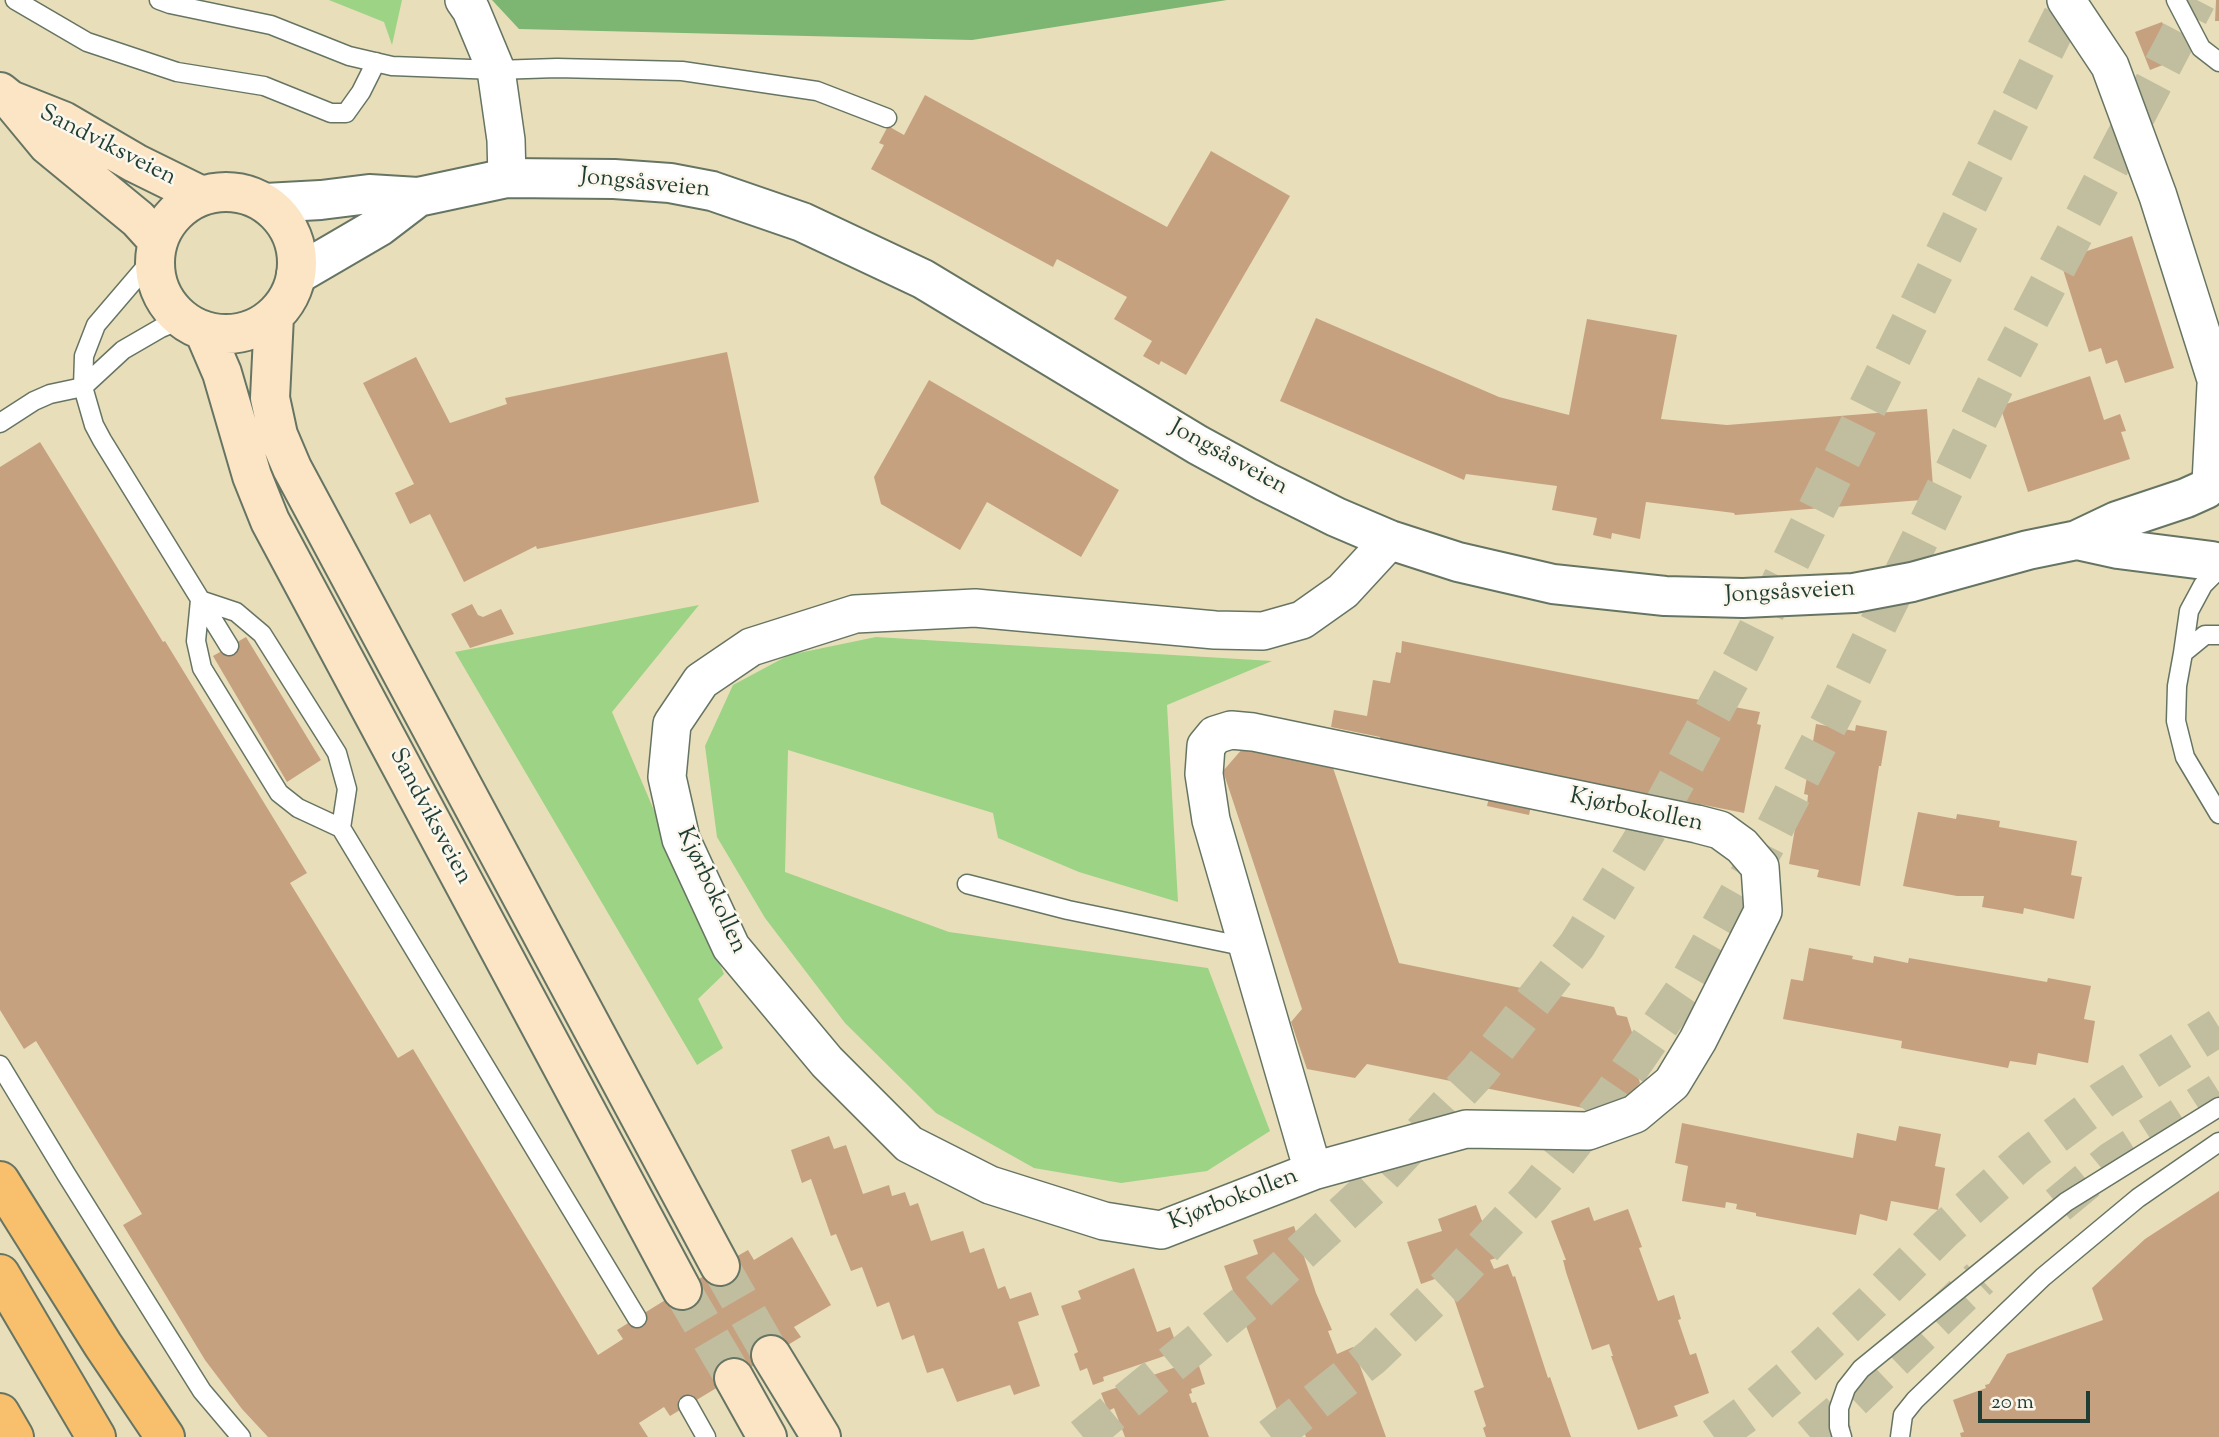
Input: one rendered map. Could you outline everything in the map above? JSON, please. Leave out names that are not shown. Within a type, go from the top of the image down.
[{"type":"highway","points":[[0,1181],[164,1437]]},
{"type":"highway","points":[[0,1274],[96,1437]]},
{"type":"highway","points":[[0,1413],[12,1437]]},
{"type":"highway","points":[[0,1428],[12,1437]]},
{"type":"main road","name":"Sandviksveien","points":[[5,96],[63,121],[135,163],[202,196]]},
{"type":"main road","name":"Sandviksveien","points":[[5,96],[48,145],[138,219],[156,249]]},
{"type":"main road","points":[[218,192],[250,196],[265,204],[280,217],[291,234],[297,254],[296,275],[285,304],[274,316],[253,330],[242,333],[216,334],[193,325],[163,298],[158,284],[156,249],[175,214],[187,203],[218,192]]},
{"type":"main road","name":"Sandviksveien","points":[[274,316],[270,398],[278,435],[292,468],[720,1266]]},
{"type":"main road","name":"Sandviksveien","points":[[193,325],[222,373],[256,488],[270,521],[682,1290]]},
{"type":"main road","points":[[771,1356],[821,1437]]},
{"type":"main road","points":[[734,1378],[766,1437]]},
{"type":"street","points":[[464,0],[471,10],[496,69],[506,141],[507,177]]},
{"type":"street","points":[[2066,0],[2110,66],[2158,196],[2209,321],[2218,387],[2212,483],[2197,506],[2196,526],[2201,545],[2217,565]]},
{"type":"street","name":"Jongsåsveien","points":[[265,204],[369,194],[418,197],[507,177],[577,177],[691,186],[732,197],[802,222],[923,279],[1198,445],[1336,517],[1390,540],[1470,566],[1553,584],[1665,596],[1767,598],[1854,593],[1963,570],[2028,550],[2077,540],[2117,521],[2186,498],[2212,483]]},
{"type":"street","name":"Jongsåsveien","points":[[296,275],[380,226],[418,197]]},
{"type":"street","name":"Kjørbokollen","points":[[1314,1171],[1211,820],[1204,774],[1206,746],[1216,736],[1231,730],[1280,738],[1697,824],[1720,830],[1742,846],[1760,867],[1763,911],[1704,1029],[1672,1083],[1635,1114],[1588,1131],[1466,1129],[1314,1171],[1161,1230],[1104,1221],[990,1185],[909,1144],[827,1062],[731,947],[681,839],[667,777],[672,724],[701,681],[751,647],[855,614],[975,608],[1215,630],[1263,631],[1302,620],[1343,591],[1390,540]]},
{"type":"street","name":"Jongsåsveien","points":[[2077,540],[2217,565]]},
{"type":"lane","points":[[15,0],[87,42],[177,72],[264,86],[331,113],[346,113],[361,92],[376,62]]},
{"type":"lane","points":[[159,0],[271,26],[349,56],[392,66],[682,71],[817,91],[887,118]]},
{"type":"lane","points":[[2176,0],[2201,48],[2219,62]]},
{"type":"lane","points":[[156,249],[96,325],[84,356],[83,387],[87,406],[102,440],[229,646]]},
{"type":"lane","points":[[0,423],[50,394],[83,387],[123,350],[193,325]]},
{"type":"lane","points":[[2217,565],[2189,611],[2177,686],[2176,721],[2185,757],[2219,814]]},
{"type":"lane","points":[[200,600],[236,612],[262,634],[337,753],[347,789],[341,828]]},
{"type":"lane","points":[[200,600],[196,641],[202,668],[279,793],[298,808],[341,828],[637,1318]]},
{"type":"lane","points":[[2183,653],[2205,635],[2219,635]]},
{"type":"lane","points":[[967,884],[1068,910],[1247,947]]},
{"type":"lane","points":[[0,1065],[65,1174],[202,1391],[241,1437]]},
{"type":"lane","points":[[1842,1437],[1839,1408],[1846,1388],[1861,1369],[2066,1202],[2219,1107]]},
{"type":"lane","points":[[1900,1437],[1903,1415],[1915,1400],[2043,1277],[2138,1198],[2219,1142]]},
{"type":"lane","points":[[688,1405],[706,1437]]},
{"type":"green space","points":[[329,0],[402,0],[392,45],[384,22]]},
{"type":"green space","points":[[492,0],[1227,0],[972,40],[519,29]]},
{"type":"green space","points":[[699,605],[612,712],[724,974],[698,999],[723,1048],[697,1065],[455,652]]},
{"type":"green space","points":[[876,637],[1272,661],[1167,705],[1178,902],[1079,872],[998,838],[993,813],[788,750],[785,872],[949,932],[1208,968],[1270,1131],[1207,1171],[1121,1183],[1034,1168],[936,1113],[845,1023],[765,918],[717,837],[705,746],[733,685],[789,655]]},
{"type":"building","points":[[2216,0],[2219,0],[2219,21],[2215,21]]},
{"type":"building","points":[[2162,22],[2178,59],[2150,70],[2135,32]]},
{"type":"building","points":[[925,95],[1167,227],[1211,151],[1290,196],[1186,375],[1161,361],[1159,365],[1143,356],[1152,341],[1114,319],[1127,297],[1057,259],[1053,267],[871,169],[884,145],[879,143],[888,126],[904,135]]},
{"type":"building","points":[[2132,236],[2174,368],[2125,383],[2117,360],[2106,364],[2101,348],[2089,352],[2060,260]]},
{"type":"building","points":[[1316,318],[1499,397],[1569,415],[1587,319],[1677,335],[1661,419],[1727,425],[1927,409],[1934,499],[1735,515],[1646,502],[1640,539],[1612,533],[1611,539],[1593,535],[1597,518],[1552,510],[1557,486],[1466,474],[1464,480],[1280,401]]},
{"type":"building","points":[[727,352],[759,502],[537,549],[536,546],[464,582],[430,514],[410,524],[395,493],[414,484],[363,383],[416,357],[450,423],[507,404],[505,398]]},
{"type":"building","points":[[2090,376],[2104,420],[2120,414],[2126,431],[2121,432],[2130,459],[2028,492],[2000,406]]},
{"type":"building","points":[[929,380],[1119,490],[1081,557],[987,502],[960,550],[881,504],[874,477]]},
{"type":"building","points":[[40,442],[307,873],[290,883],[398,1058],[413,1049],[598,1355],[623,1339],[617,1330],[720,1266],[748,1250],[754,1260],[792,1237],[831,1305],[794,1327],[801,1337],[670,1416],[664,1407],[639,1423],[648,1437],[268,1437],[242,1409],[205,1360],[123,1225],[142,1214],[36,1041],[24,1049],[0,1010],[0,467]]},
{"type":"building","points":[[472,604],[478,615],[483,617],[501,609],[514,634],[470,648],[451,614]]},
{"type":"building","points":[[246,637],[321,760],[287,782],[213,656]]},
{"type":"building","points":[[1402,641],[1760,712],[1757,724],[1761,725],[1744,813],[1379,740],[1380,737],[1331,727],[1334,710],[1367,716],[1373,680],[1390,683],[1396,652],[1401,653]]},
{"type":"building","points":[[1816,724],[1855,731],[1856,725],[1887,731],[1860,886],[1817,877],[1819,870],[1789,864],[1798,811],[1801,804],[1807,805],[1808,795],[1804,794]]},
{"type":"building","points":[[1250,740],[1329,756],[1399,963],[1614,1007],[1617,1015],[1627,1017],[1639,1054],[1635,1066],[1640,1083],[1613,1114],[1367,1064],[1355,1078],[1307,1069],[1291,1022],[1302,1009],[1223,771]]},
{"type":"building","points":[[1490,793],[1532,801],[1529,815],[1487,806]]},
{"type":"building","points":[[1918,812],[1956,819],[1957,814],[2000,821],[1999,827],[2077,841],[2071,875],[2082,877],[2074,919],[2024,908],[2023,914],[1982,907],[1984,896],[1957,896],[1903,886]]},
{"type":"building","points":[[1809,948],[1853,956],[1852,959],[1873,963],[1874,956],[1908,963],[1909,958],[2047,982],[2048,978],[2091,986],[2084,1019],[2095,1021],[2088,1063],[2038,1053],[2036,1065],[2010,1061],[2008,1068],[1901,1048],[1902,1041],[1783,1019],[1791,979],[1803,981]]},
{"type":"building","points":[[1682,1123],[1853,1158],[1857,1133],[1896,1141],[1899,1126],[1941,1134],[1935,1166],[1945,1168],[1938,1210],[1891,1201],[1887,1221],[1860,1214],[1856,1235],[1756,1216],[1756,1213],[1736,1209],[1737,1204],[1726,1202],[1725,1208],[1682,1201],[1688,1166],[1675,1163]]},
{"type":"building","points":[[829,1136],[834,1149],[846,1145],[863,1194],[889,1185],[892,1196],[905,1192],[910,1206],[918,1203],[931,1241],[963,1231],[970,1253],[984,1248],[998,1289],[1005,1286],[1010,1299],[1031,1292],[1039,1315],[1018,1322],[1040,1386],[1014,1395],[1010,1385],[957,1402],[943,1368],[927,1373],[914,1335],[902,1340],[889,1302],[877,1307],[862,1267],[851,1271],[836,1234],[831,1236],[811,1179],[802,1183],[791,1150]]},
{"type":"building","points":[[2219,1191],[2219,1437],[1961,1437],[1960,1433],[1964,1432],[1953,1400],[1986,1388],[1985,1385],[1989,1384],[2007,1354],[2103,1320],[2092,1288],[2145,1239]]},
{"type":"building","points":[[1476,1205],[1496,1258],[1490,1260],[1494,1269],[1508,1264],[1513,1277],[1515,1276],[1548,1378],[1550,1377],[1571,1437],[1486,1437],[1483,1428],[1486,1426],[1474,1391],[1484,1387],[1446,1275],[1421,1284],[1407,1242],[1442,1231],[1438,1219]]},
{"type":"building","points":[[1589,1207],[1594,1221],[1628,1209],[1658,1301],[1674,1295],[1681,1319],[1678,1320],[1690,1355],[1696,1353],[1709,1393],[1674,1406],[1678,1416],[1638,1430],[1609,1344],[1592,1350],[1566,1272],[1563,1260],[1566,1260],[1551,1221]]},
{"type":"building","points":[[1294,1226],[1316,1293],[1332,1330],[1328,1331],[1337,1354],[1353,1347],[1386,1437],[1306,1437],[1297,1412],[1280,1418],[1224,1266],[1258,1254],[1253,1240]]},
{"type":"building","points":[[1134,1268],[1157,1332],[1170,1327],[1179,1351],[1103,1377],[1104,1381],[1093,1385],[1087,1368],[1080,1371],[1074,1354],[1078,1352],[1061,1306],[1081,1299],[1078,1291]]},
{"type":"building","points":[[1182,1365],[1185,1370],[1199,1366],[1205,1384],[1191,1389],[1192,1393],[1189,1394],[1192,1403],[1196,1402],[1209,1437],[1125,1437],[1114,1408],[1108,1411],[1101,1393]]},
{"type":"tunnel","points":[[1083,1437],[1248,1301],[1373,1186],[1479,1071],[1577,945],[1662,807],[1746,651],[2070,0]]},
{"type":"tunnel","points":[[1271,1437],[1372,1357],[1450,1283],[1531,1196],[1611,1096],[1682,993],[1766,845],[1838,706],[1997,382],[2197,0]]},
{"type":"tunnel","points":[[1714,1437],[1757,1406],[1808,1362],[1944,1230],[2025,1158],[2104,1099],[2219,1027]]},
{"type":"tunnel","points":[[2058,1205],[2111,1161],[2219,1092]]},
{"type":"tunnel","points":[[720,1266],[771,1355]]},
{"type":"tunnel","points":[[1810,1437],[1980,1278]]},
{"type":"tunnel","points":[[682,1290],[734,1378]]}]
